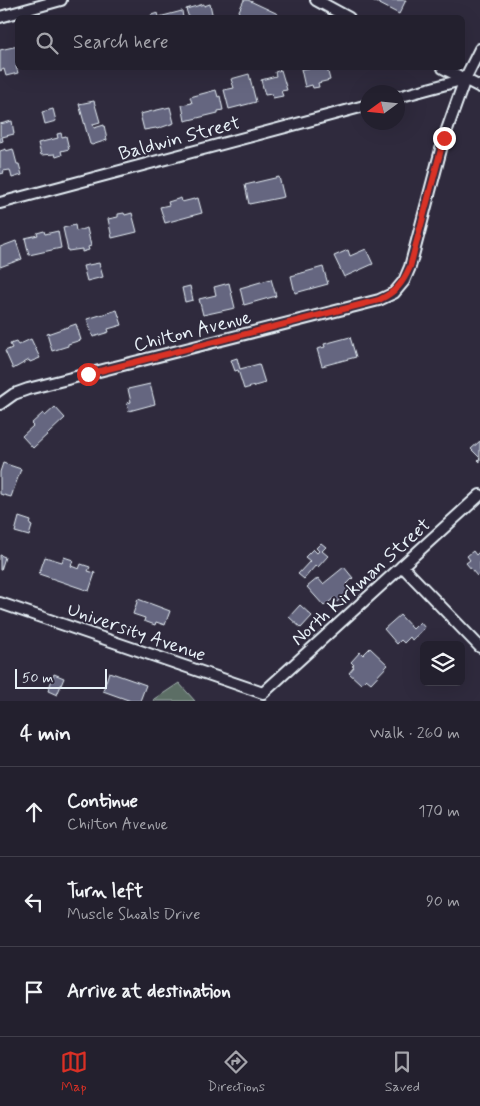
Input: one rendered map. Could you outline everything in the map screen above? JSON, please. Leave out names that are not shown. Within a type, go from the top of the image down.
[{"type":"street","points":[[0,17],[61,0]]},
{"type":"street","points":[[316,0],[344,15]]},
{"type":"street","points":[[405,95],[465,79],[480,49]]},
{"type":"street","points":[[447,70],[480,87]]},
{"type":"street","name":"Chilton Avenue","points":[[0,404],[14,394],[28,389],[307,319],[379,300],[394,293],[404,281],[410,267],[444,138],[465,79]]},
{"type":"street","name":"Baldwin Street","points":[[0,203],[360,107]]},
{"type":"street","name":"North Kirkman Street","points":[[263,693],[480,495]]},
{"type":"street","points":[[402,566],[480,647]]},
{"type":"street","name":"University Avenue","points":[[0,603],[263,693]]},
{"type":"green space","points":[[179,683],[195,701],[153,701],[155,699]]},
{"type":"building","points":[[244,0],[248,0],[278,14],[278,15],[237,15]]},
{"type":"building","points":[[372,0],[406,0],[399,14]]},
{"type":"building","points":[[210,4],[212,15],[188,15],[186,9]]},
{"type":"building","points":[[182,11],[183,15],[167,15]]},
{"type":"building","points":[[15,47],[15,70],[17,70],[18,73],[6,76],[4,69],[0,71],[0,50]]},
{"type":"building","points":[[281,70],[287,90],[281,91],[283,96],[273,98],[272,94],[265,95],[261,80],[276,76],[275,72]]},
{"type":"building","points":[[301,70],[328,70],[330,80],[318,83],[319,87],[313,88],[312,85],[305,87]]},
{"type":"building","points":[[249,74],[256,102],[229,109],[224,90],[234,88],[231,79]]},
{"type":"building","points":[[216,90],[218,97],[220,96],[223,110],[185,121],[182,105],[192,103],[190,97]]},
{"type":"building","points":[[94,101],[100,122],[93,124],[94,128],[104,125],[107,140],[92,145],[90,144],[79,104]]},
{"type":"building","points":[[170,107],[174,123],[157,129],[144,130],[140,114]]},
{"type":"building","points":[[53,109],[56,121],[45,124],[42,112]]},
{"type":"building","points":[[12,121],[14,134],[2,137],[3,141],[0,142],[0,124]]},
{"type":"building","points":[[61,133],[62,137],[66,136],[69,149],[61,151],[62,155],[56,157],[55,154],[41,155],[38,143],[58,138],[57,134]]},
{"type":"building","points":[[6,149],[6,151],[13,149],[22,175],[12,178],[10,170],[3,171],[4,173],[0,174],[0,151]]},
{"type":"building","points":[[279,177],[284,197],[249,204],[245,185]]},
{"type":"building","points":[[181,198],[182,202],[198,198],[202,213],[165,223],[160,207],[169,205],[168,202]]},
{"type":"building","points":[[124,213],[125,215],[132,213],[137,232],[112,238],[108,219],[118,217],[118,214]]},
{"type":"building","points":[[75,225],[76,231],[87,228],[91,246],[88,247],[89,250],[82,252],[82,249],[68,251],[63,228]]},
{"type":"building","points":[[44,231],[45,234],[58,231],[61,248],[29,255],[25,238],[38,235],[37,233]]},
{"type":"building","points":[[16,241],[22,259],[0,267],[0,247]]},
{"type":"building","points":[[366,249],[373,264],[344,277],[334,256],[348,250],[350,256]]},
{"type":"building","points":[[99,263],[103,277],[87,281],[83,266]]},
{"type":"building","points":[[323,267],[328,284],[295,293],[291,276]]},
{"type":"building","points":[[271,279],[276,296],[244,305],[240,288]]},
{"type":"building","points":[[229,283],[235,308],[203,315],[199,299],[216,295],[214,287]]},
{"type":"building","points":[[190,286],[193,300],[185,302],[182,288]]},
{"type":"building","points":[[117,310],[122,325],[108,329],[109,332],[93,337],[87,319]]},
{"type":"building","points":[[76,324],[81,340],[52,351],[47,334]]},
{"type":"building","points":[[350,337],[356,357],[322,366],[317,349],[325,347],[324,344]]},
{"type":"building","points":[[31,339],[40,358],[30,362],[29,360],[13,369],[5,351],[12,348],[10,344],[16,342],[18,345]]},
{"type":"building","points":[[237,358],[240,369],[259,364],[265,383],[244,389],[238,370],[235,371],[231,360]]},
{"type":"building","points":[[150,384],[155,404],[129,411],[127,403],[131,402],[128,389]]},
{"type":"building","points":[[55,407],[65,418],[33,448],[22,436],[43,413],[45,416]]},
{"type":"building","points":[[480,441],[480,458],[471,449]]},
{"type":"building","points":[[3,463],[21,469],[11,497],[0,494],[0,472]]},
{"type":"building","points":[[19,517],[31,521],[30,525],[32,526],[29,536],[15,532]]},
{"type":"building","points":[[321,543],[326,547],[322,551],[328,556],[318,567],[316,565],[304,579],[298,574],[310,561],[305,557],[313,549],[317,553],[319,551],[316,548]]},
{"type":"building","points":[[473,551],[476,555],[480,551],[480,573],[477,576],[466,563],[470,560],[467,556]]},
{"type":"building","points":[[0,555],[5,557],[1,570],[0,570]]},
{"type":"building","points":[[45,557],[62,562],[64,557],[73,560],[71,566],[79,569],[81,564],[90,567],[88,571],[95,573],[89,591],[39,574]]},
{"type":"building","points":[[344,567],[353,578],[346,585],[350,591],[337,602],[334,598],[324,606],[307,587],[318,578],[323,584]]},
{"type":"building","points":[[138,599],[170,611],[165,625],[156,622],[155,625],[144,621],[145,618],[133,614]]},
{"type":"building","points":[[300,605],[312,616],[301,628],[289,617]]},
{"type":"building","points":[[400,615],[413,629],[420,622],[425,628],[412,640],[410,637],[404,643],[401,640],[397,644],[384,629]]},
{"type":"building","points":[[370,648],[388,665],[371,683],[366,679],[361,684],[349,673],[354,667],[351,662],[360,652],[363,655]]},
{"type":"building","points":[[109,672],[146,685],[140,701],[131,701],[103,691]]},
{"type":"building","points":[[54,674],[64,678],[57,695],[48,691]]},
{"type":"route","points":[[88,374],[379,300],[394,293],[404,281],[415,252],[444,138]]}]
